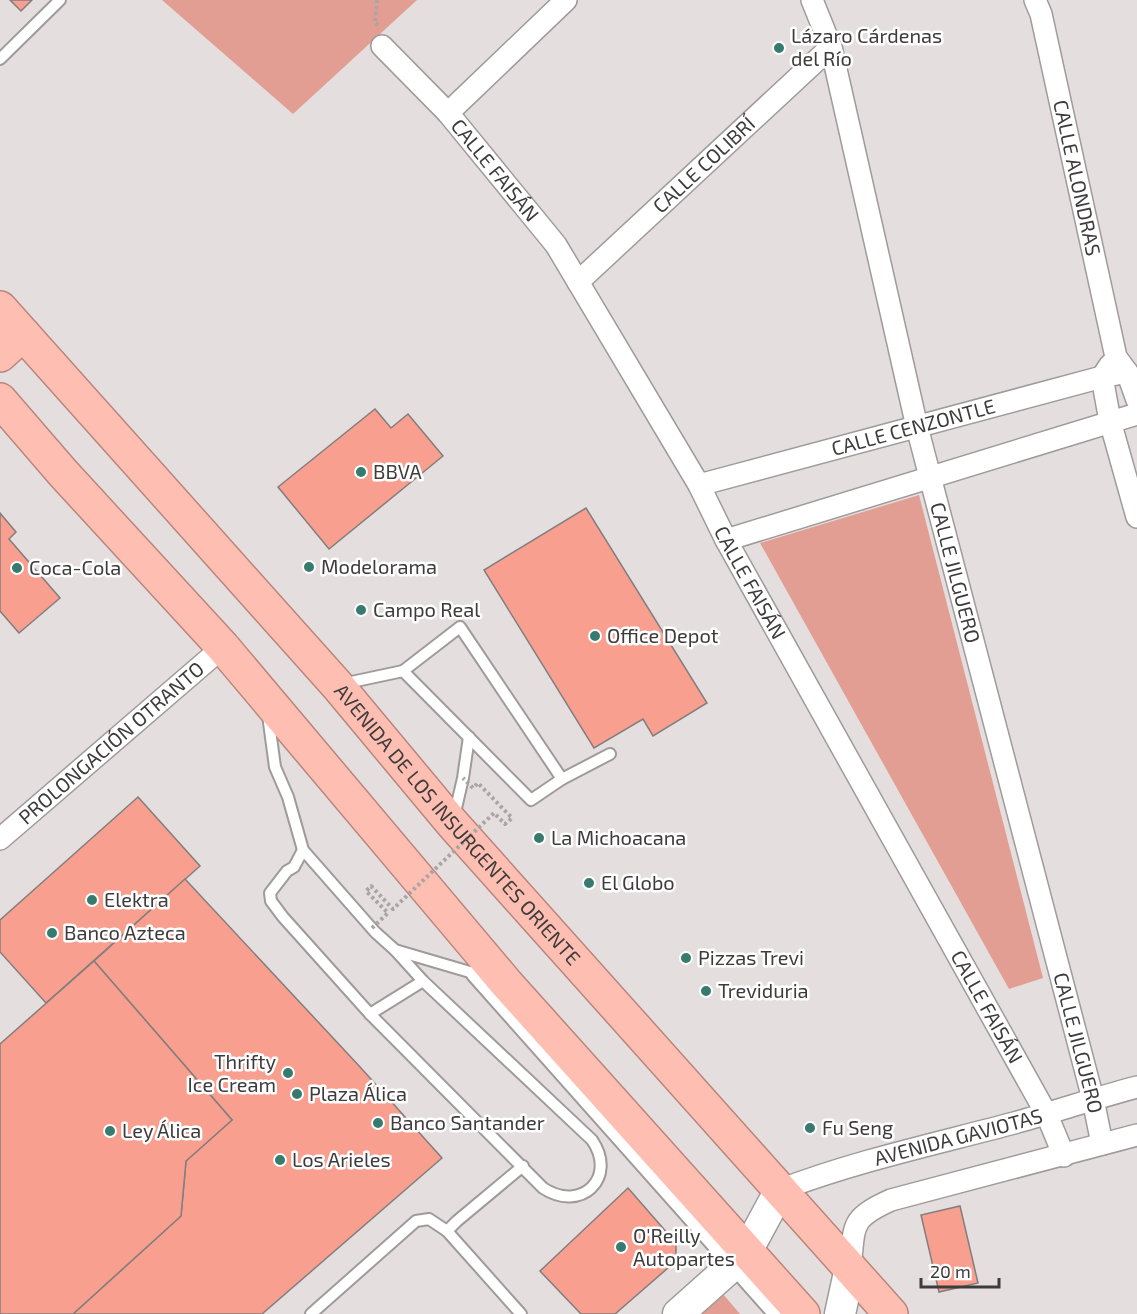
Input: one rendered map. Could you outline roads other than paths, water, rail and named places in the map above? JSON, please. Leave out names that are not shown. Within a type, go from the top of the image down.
[{"type":"highway","name":"AVENIDA DE LOS INSURGENTES ORIENTE","points":[[0,308],[12,345],[337,685],[452,823],[891,1314]]},
{"type":"highway","points":[[0,399],[63,473],[224,647],[735,1256],[803,1314]]},
{"type":"main road","points":[[678,1314],[735,1256],[780,1190]]},
{"type":"main road","points":[[840,1314],[850,1268]]},
{"type":"street","points":[[448,113],[566,0]]},
{"type":"street","name":"CALLE JILGUERO","points":[[812,0],[831,47],[917,427],[1093,1099],[1102,1144]]},
{"type":"street","name":"CALLE ALONDRAS","points":[[1035,0],[1041,14],[1121,365],[1137,400]]},
{"type":"street","name":"CALLE FAISÁN","points":[[381,46],[448,113],[556,245],[699,485],[726,540],[1047,1115],[1064,1155]]},
{"type":"street","name":"CALLE COLIBRÍ","points":[[578,282],[831,47]]},
{"type":"street","name":"CALLE CENZONTLE","points":[[699,485],[1101,377],[1121,365]]},
{"type":"street","points":[[1101,377],[1110,421],[1137,517]]},
{"type":"street","points":[[726,540],[1137,414]]},
{"type":"street","name":"PROLONGACIÓN OTRANTO","points":[[0,839],[224,647]]},
{"type":"street","points":[[476,974],[735,1256],[777,1314]]},
{"type":"street","name":"AVENIDA GAVIOTAS","points":[[780,1190],[831,1171],[1047,1115],[1093,1099],[1137,1088]]},
{"type":"street","points":[[850,1268],[854,1231],[858,1221],[868,1210],[891,1200],[1137,1135]]},
{"type":"lane","points":[[0,58],[60,0]]},
{"type":"lane","points":[[337,685],[403,671],[460,627],[562,779]]},
{"type":"lane","points":[[403,671],[531,800],[562,779],[610,754]]},
{"type":"lane","points":[[264,694],[276,767],[288,797],[303,850],[372,928],[423,981],[592,1140],[599,1149],[602,1161],[601,1172],[596,1183],[587,1191],[576,1196],[565,1197],[543,1188],[370,1014],[271,901],[270,893],[287,871],[294,867],[303,850]]},
{"type":"lane","points":[[452,823],[463,778],[469,737]]},
{"type":"lane","points":[[395,950],[507,984]]},
{"type":"lane","points":[[370,1014],[423,981]]},
{"type":"lane","points":[[447,1231],[523,1166]]},
{"type":"lane","points":[[311,1314],[416,1221],[429,1219],[447,1231],[521,1314]]},
{"type":"place","name":"Lázaro Cárdenas del Río","points":[[779,48]]},
{"type":"place","name":"BBVA","points":[[361,472]]},
{"type":"place","name":"Modelorama","points":[[309,567]]},
{"type":"place","name":"Coca-Cola","points":[[17,568]]},
{"type":"place","name":"Campo Real","points":[[361,610]]},
{"type":"place","name":"Office Depot","points":[[595,636]]},
{"type":"place","name":"La Michoacana","points":[[539,838]]},
{"type":"place","name":"El Globo","points":[[589,883]]},
{"type":"place","name":"Elektra","points":[[92,900]]},
{"type":"place","name":"Banco Azteca","points":[[52,933]]},
{"type":"place","name":"Pizzas Trevi","points":[[686,958]]},
{"type":"place","name":"Treviduria","points":[[706,991]]},
{"type":"place","name":"Thrifty Ice Cream","points":[[288,1073]]},
{"type":"place","name":"Plaza Álica","points":[[297,1094]]},
{"type":"place","name":"Banco Santander","points":[[378,1123]]},
{"type":"place","name":"Fu Seng","points":[[810,1128]]},
{"type":"place","name":"Ley Álica","points":[[110,1131]]},
{"type":"place","name":"Los Arieles","points":[[280,1160]]},
{"type":"place","name":"O'Reilly Autopartes","points":[[621,1247]]}]
